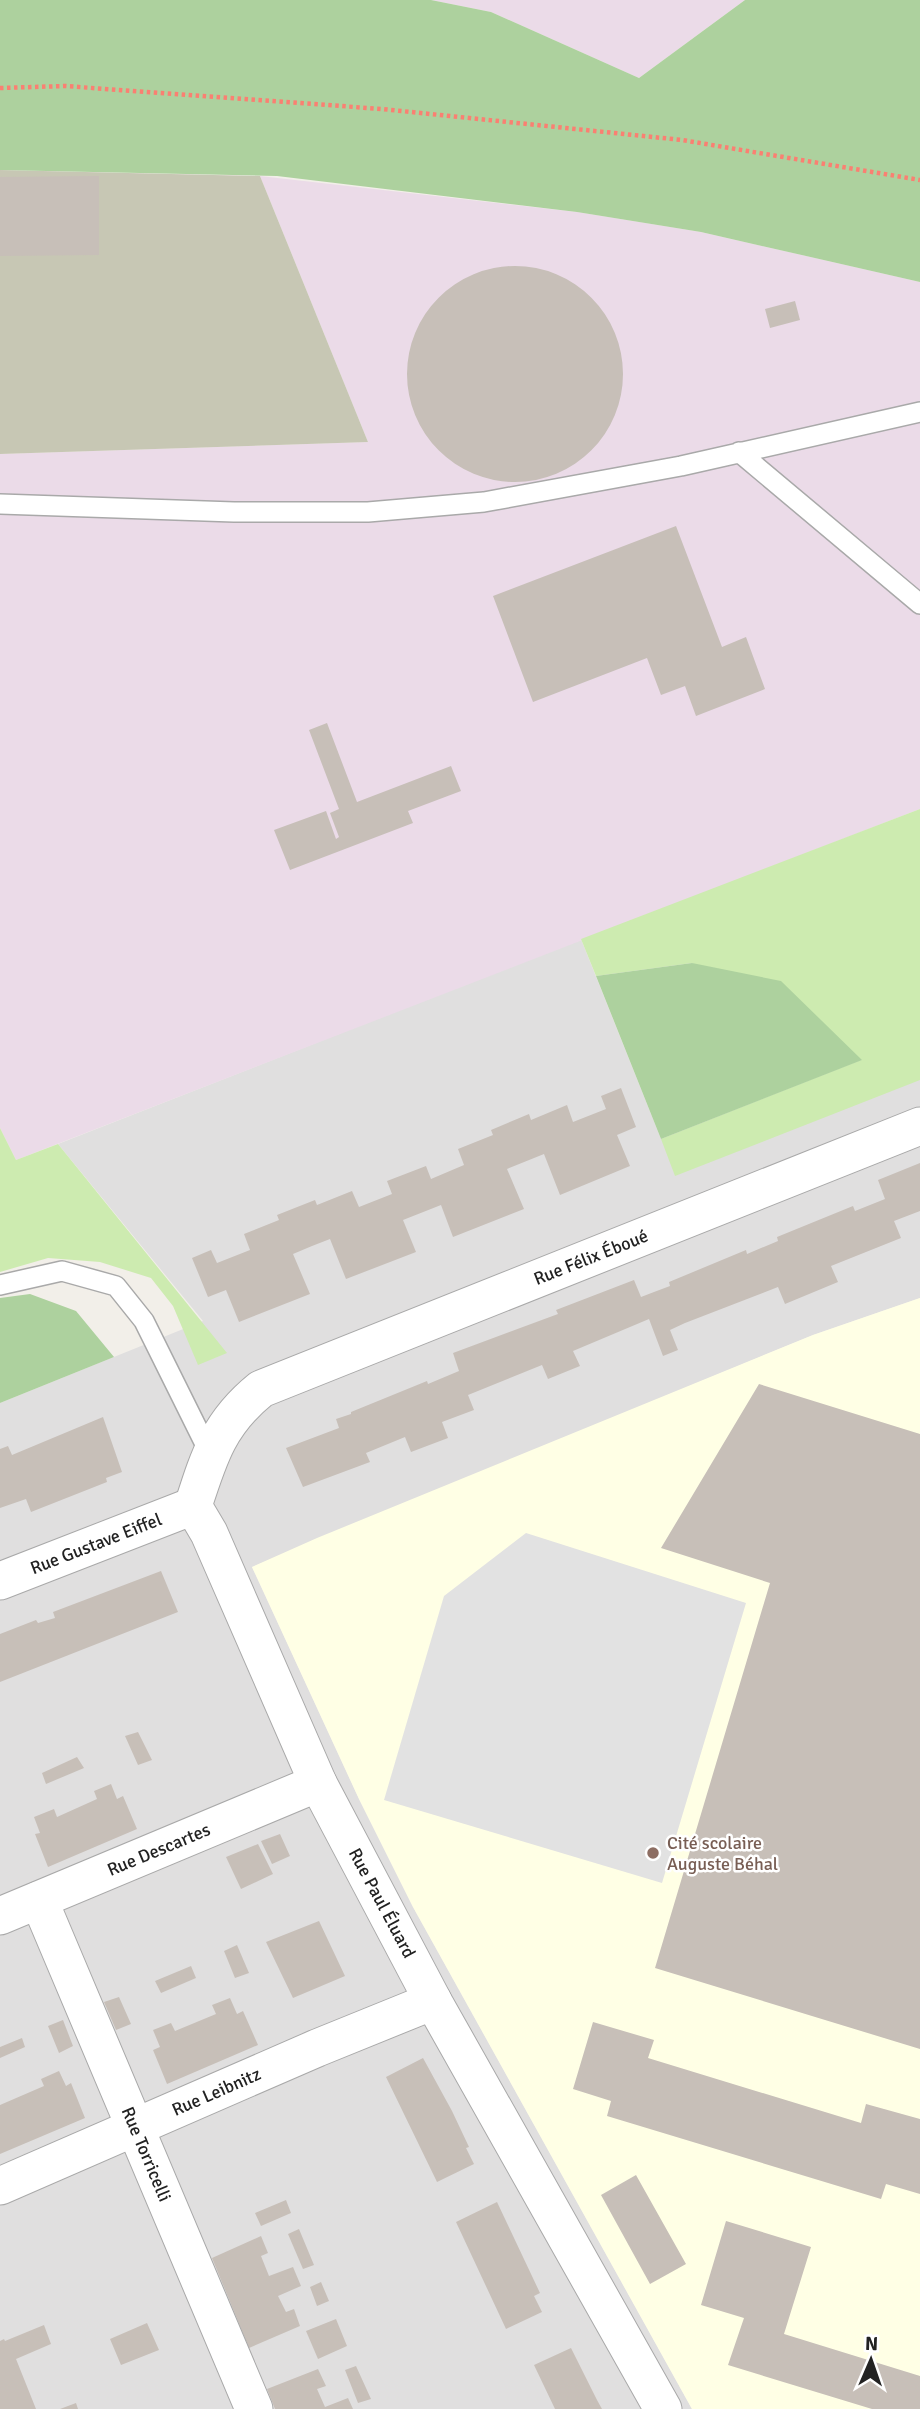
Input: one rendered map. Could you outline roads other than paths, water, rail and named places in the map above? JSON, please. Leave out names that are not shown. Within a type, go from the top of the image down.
[{"type":"street","name":"Rue Félix Éboué","points":[[210,1454],[240,1406],[261,1390],[920,1126]]},
{"type":"street","points":[[193,1506],[210,1454]]},
{"type":"street","name":"Rue Gustave Eiffel","points":[[0,1581],[193,1506]]},
{"type":"street","name":"Rue Paul Éluard","points":[[193,1506],[209,1533],[318,1783],[433,2001],[663,2409]]},
{"type":"street","name":"Rue Descartes","points":[[0,1916],[318,1783]]},
{"type":"street","name":"Rue Torricelli","points":[[39,1900],[254,2409]]},
{"type":"street","name":"Rue Leibnitz","points":[[0,2186],[317,2048],[433,2001]]},
{"type":"lane","points":[[0,504],[234,512],[368,512],[484,502],[681,466],[920,412]]},
{"type":"lane","points":[[739,452],[920,604]]},
{"type":"lane","points":[[0,1285],[62,1271],[116,1286],[144,1321],[210,1454]]},
{"type":"place","name":"Cité scolaire Auguste Béhal","points":[[653,1853]]}]
